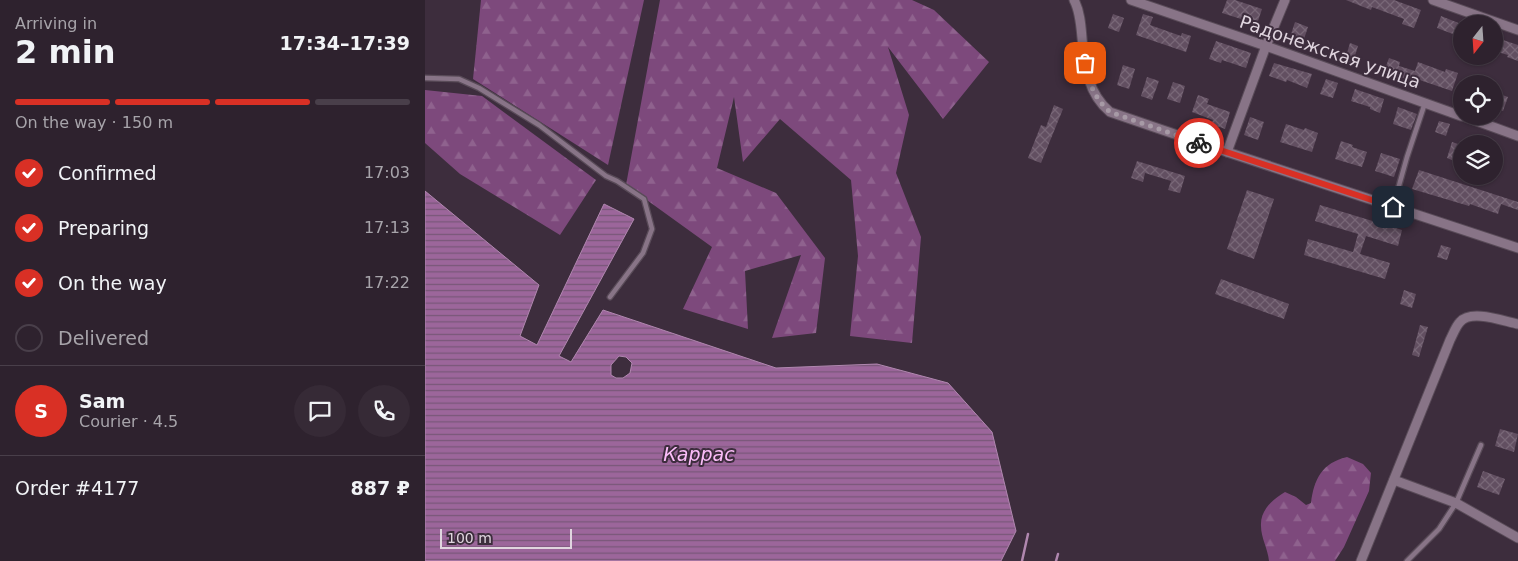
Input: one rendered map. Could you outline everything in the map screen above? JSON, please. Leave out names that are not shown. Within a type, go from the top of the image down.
[{"type":"street","points":[[1074,0],[1077,5],[1087,74],[1101,105],[1110,112],[1518,248]]},
{"type":"street","name":"Радонежская улица","points":[[1131,0],[1453,113]]},
{"type":"street","points":[[1227,152],[1285,0]]},
{"type":"street","points":[[1433,0],[1518,30]]},
{"type":"street","name":"Радонежская улица","points":[[1487,125],[1518,136]]},
{"type":"street","points":[[1361,561],[1450,340],[1460,322],[1468,316],[1476,316],[1518,324]]},
{"type":"street","points":[[1394,480],[1456,503],[1518,538]]},
{"type":"lane","points":[[425,78],[459,79],[479,88],[539,124],[606,176],[644,199],[652,229],[643,253],[610,298]]},
{"type":"lane","points":[[1393,207],[1425,103]]},
{"type":"lane","points":[[1407,561],[1439,529],[1456,503],[1481,446]]},
{"type":"green space","points":[[481,0],[644,0],[608,165],[473,79]]},
{"type":"green space","points":[[660,0],[912,0],[934,10],[989,62],[943,119],[888,47],[909,115],[896,173],[921,237],[912,343],[850,336],[858,256],[851,180],[780,119],[743,162],[734,97],[717,168],[776,193],[825,258],[816,333],[772,338],[801,255],[745,271],[748,329],[683,309],[712,247],[626,185]]},
{"type":"green space","points":[[425,90],[482,96],[596,180],[560,235],[460,174],[425,143]]},
{"type":"green space","points":[[1347,457],[1363,464],[1371,473],[1369,491],[1344,547],[1335,561],[1269,561],[1261,526],[1261,520],[1268,506],[1285,492],[1296,497],[1306,505],[1311,503],[1314,487],[1321,473],[1331,463]]},
{"type":"water","name":"Каррас","points":[[425,191],[539,285],[520,336],[537,345],[604,204],[634,219],[559,356],[571,362],[603,310],[776,368],[877,364],[948,383],[992,432],[1016,531],[1001,561],[425,561]],"holes":[[[619,356],[626,357],[632,363],[630,373],[623,378],[616,378],[611,375],[611,365]]]},
{"type":"building","points":[[1227,0],[1235,0],[1262,9],[1257,24],[1222,13]]},
{"type":"building","points":[[1346,0],[1394,0],[1421,10],[1414,28],[1402,24],[1404,19],[1372,7],[1371,10]]},
{"type":"building","points":[[1113,14],[1124,18],[1119,32],[1108,28]]},
{"type":"building","points":[[1143,14],[1153,17],[1150,25],[1181,36],[1182,33],[1191,36],[1186,52],[1136,35]]},
{"type":"building","points":[[1441,16],[1453,21],[1453,34],[1437,28]]},
{"type":"building","points":[[1295,22],[1308,27],[1302,45],[1289,40]]},
{"type":"building","points":[[1503,40],[1518,45],[1518,61],[1507,57],[1508,55],[1503,54]]},
{"type":"building","points":[[1216,41],[1251,53],[1246,68],[1222,60],[1221,63],[1209,59]]},
{"type":"building","points":[[1350,43],[1358,46],[1352,65],[1344,63]]},
{"type":"building","points":[[1389,58],[1400,62],[1399,66],[1415,71],[1418,62],[1445,72],[1446,69],[1458,73],[1457,75],[1453,75],[1452,91],[1408,76],[1407,79],[1398,76],[1399,73],[1385,69]]},
{"type":"building","points":[[1274,63],[1312,74],[1307,88],[1287,80],[1286,82],[1269,76]]},
{"type":"building","points":[[1123,65],[1135,69],[1129,89],[1117,85]]},
{"type":"building","points":[[1147,77],[1159,81],[1152,100],[1141,96]]},
{"type":"building","points":[[1326,79],[1338,83],[1333,98],[1320,94]]},
{"type":"building","points":[[1173,82],[1185,86],[1180,103],[1167,99]]},
{"type":"building","points":[[1355,89],[1384,99],[1380,113],[1370,109],[1370,107],[1351,101]]},
{"type":"building","points":[[1198,95],[1209,99],[1207,104],[1230,112],[1225,129],[1211,124],[1213,120],[1192,112]]},
{"type":"building","points":[[1503,95],[1508,97],[1503,111]]},
{"type":"building","points":[[1054,105],[1063,109],[1041,163],[1028,158],[1041,125],[1046,127]]},
{"type":"building","points":[[1398,107],[1417,114],[1411,130],[1393,124]]},
{"type":"building","points":[[1250,117],[1264,122],[1258,140],[1244,135]]},
{"type":"building","points":[[1439,121],[1450,124],[1446,136],[1435,132]]},
{"type":"building","points":[[1286,124],[1318,133],[1312,152],[1280,142]]},
{"type":"building","points":[[1341,141],[1367,152],[1362,167],[1335,159]]},
{"type":"building","points":[[1452,142],[1453,142],[1453,160],[1447,158]]},
{"type":"building","points":[[1381,153],[1400,159],[1394,177],[1375,171]]},
{"type":"building","points":[[1137,161],[1185,176],[1180,193],[1168,190],[1171,181],[1145,173],[1143,182],[1131,178]]},
{"type":"building","points":[[1419,170],[1453,181],[1453,185],[1465,185],[1518,202],[1518,210],[1501,204],[1498,214],[1470,204],[1469,206],[1412,189]]},
{"type":"building","points":[[1247,190],[1274,199],[1254,259],[1227,249]]},
{"type":"building","points":[[1320,205],[1402,230],[1398,246],[1366,236],[1360,254],[1390,263],[1385,279],[1304,255],[1308,239],[1353,252],[1358,234],[1315,221]]},
{"type":"building","points":[[1441,245],[1451,248],[1447,260],[1437,257]]},
{"type":"building","points":[[1221,279],[1289,304],[1284,319],[1215,294]]},
{"type":"building","points":[[1404,290],[1416,294],[1412,308],[1400,304]]},
{"type":"building","points":[[1420,325],[1428,327],[1419,357],[1412,355]]},
{"type":"building","points":[[1500,429],[1518,434],[1514,452],[1495,446]]},
{"type":"building","points":[[1483,471],[1505,479],[1499,495],[1477,487]]},
{"type":"waterway","points":[[1022,561],[1028,534]]},
{"type":"waterway","points":[[1056,561],[1058,554]]},
{"type":"way so far","points":[[1085,63],[1094,93],[1101,105],[1110,112],[1199,143]]},
{"type":"route","points":[[1199,143],[1393,207]]}]
